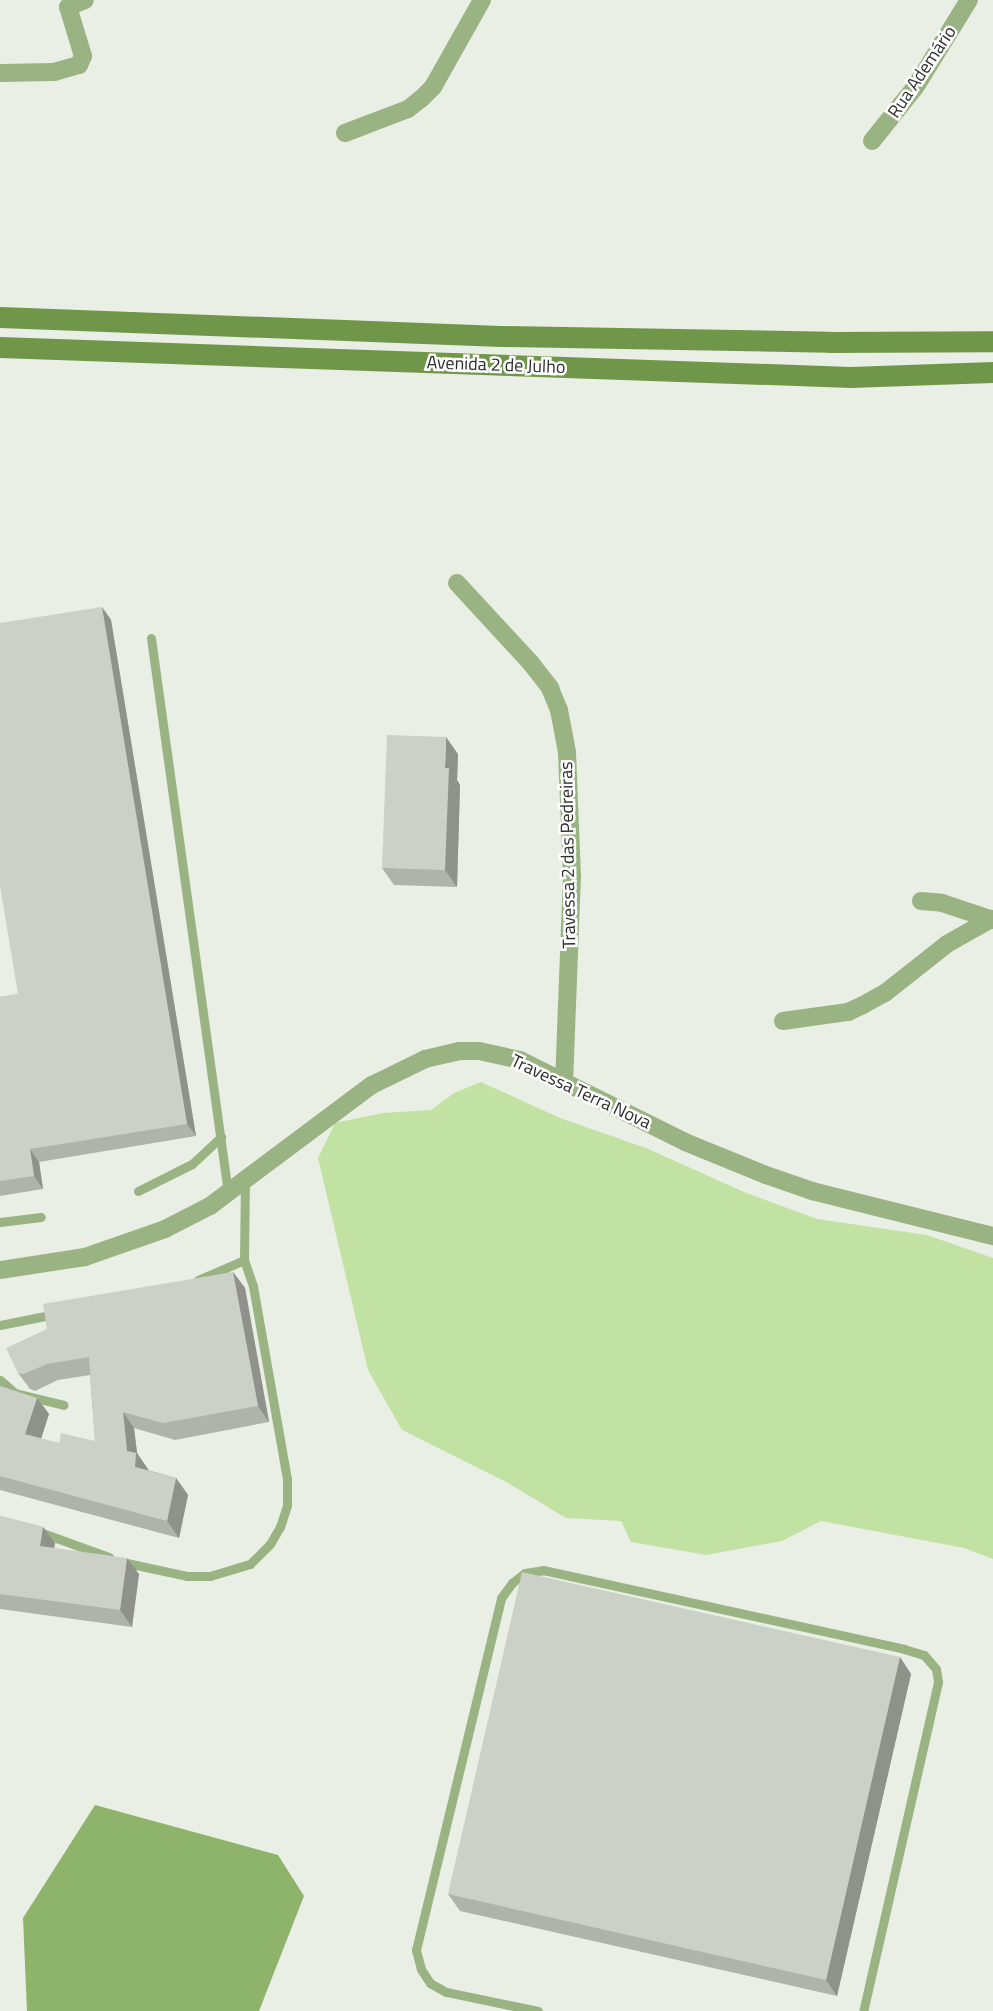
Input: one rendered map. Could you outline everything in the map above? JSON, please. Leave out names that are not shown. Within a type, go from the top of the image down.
[{"type":"main road","name":"Avenida 2 de Julho","points":[[0,317],[528,336],[842,342],[993,341]]},
{"type":"main road","name":"Avenida 2 de Julho","points":[[0,347],[850,377],[993,372]]},
{"type":"street","points":[[0,73],[54,72],[79,65],[83,56],[68,6],[85,0]]},
{"type":"street","points":[[345,132],[408,109],[422,99],[433,87],[482,0]]},
{"type":"street","name":"Rua Ademário","points":[[872,141],[904,103],[969,0]]},
{"type":"street","name":"Travessa 2 das Pedreiras","points":[[457,583],[530,662],[550,688],[559,710],[566,752],[572,875],[565,1080]]},
{"type":"street","points":[[921,901],[955,907],[992,920]]},
{"type":"street","points":[[783,1021],[848,1012],[885,993],[947,944],[992,920]]},
{"type":"street","name":"Travessa Terra Nova","points":[[0,1270],[85,1257],[131,1243],[210,1206],[372,1085],[425,1059],[459,1051],[499,1054],[565,1080],[685,1142],[766,1175],[812,1191],[993,1237]]},
{"type":"lane","points":[[152,638],[228,1193]]},
{"type":"lane","points":[[138,1191],[192,1164],[220,1137]]},
{"type":"lane","points":[[22,1528],[55,1536],[137,1567],[187,1576],[210,1576],[250,1564],[270,1544],[287,1505],[287,1479],[253,1286],[244,1260],[245,1181]]},
{"type":"lane","points":[[0,1222],[41,1217]]},
{"type":"lane","points":[[191,1283],[244,1260]]},
{"type":"lane","points":[[0,1325],[67,1312]]},
{"type":"lane","points":[[0,1380],[15,1393],[64,1405]]},
{"type":"lane","points":[[538,2011],[446,1992],[430,1983],[421,1969],[416,1950],[501,1598],[512,1583],[525,1573],[543,1570],[904,1649],[924,1656],[936,1669],[938,1682],[863,2011]]},
{"type":"shaded area","points":[[481,1082],[560,1118],[646,1148],[744,1192],[817,1219],[927,1235],[993,1258],[993,1559],[964,1548],[821,1521],[782,1541],[706,1555],[631,1542],[621,1521],[566,1518],[508,1483],[402,1430],[368,1370],[318,1158],[335,1123],[383,1113],[431,1110],[454,1093]]},
{"type":"shaded area","points":[[95,1805],[278,1855],[304,1896],[259,2011],[27,2011],[23,1918]]},
{"type":"building","points":[[102,607],[187,1124],[30,1149],[34,1176],[0,1181],[0,997],[18,994],[0,886],[0,623]]},
{"type":"building","points":[[387,735],[446,737],[445,768],[449,768],[445,870],[382,868]]},
{"type":"building","points":[[233,1272],[258,1406],[163,1423],[123,1412],[127,1451],[136,1453],[135,1467],[176,1478],[167,1521],[0,1476],[0,1386],[37,1398],[25,1434],[59,1443],[61,1433],[95,1441],[89,1357],[47,1364],[24,1374],[18,1373],[6,1348],[47,1329],[43,1304]]},
{"type":"building","points":[[0,1516],[43,1527],[40,1546],[127,1558],[120,1610],[0,1594]]},
{"type":"building","points":[[522,1572],[900,1657],[826,1980],[448,1894]]}]
